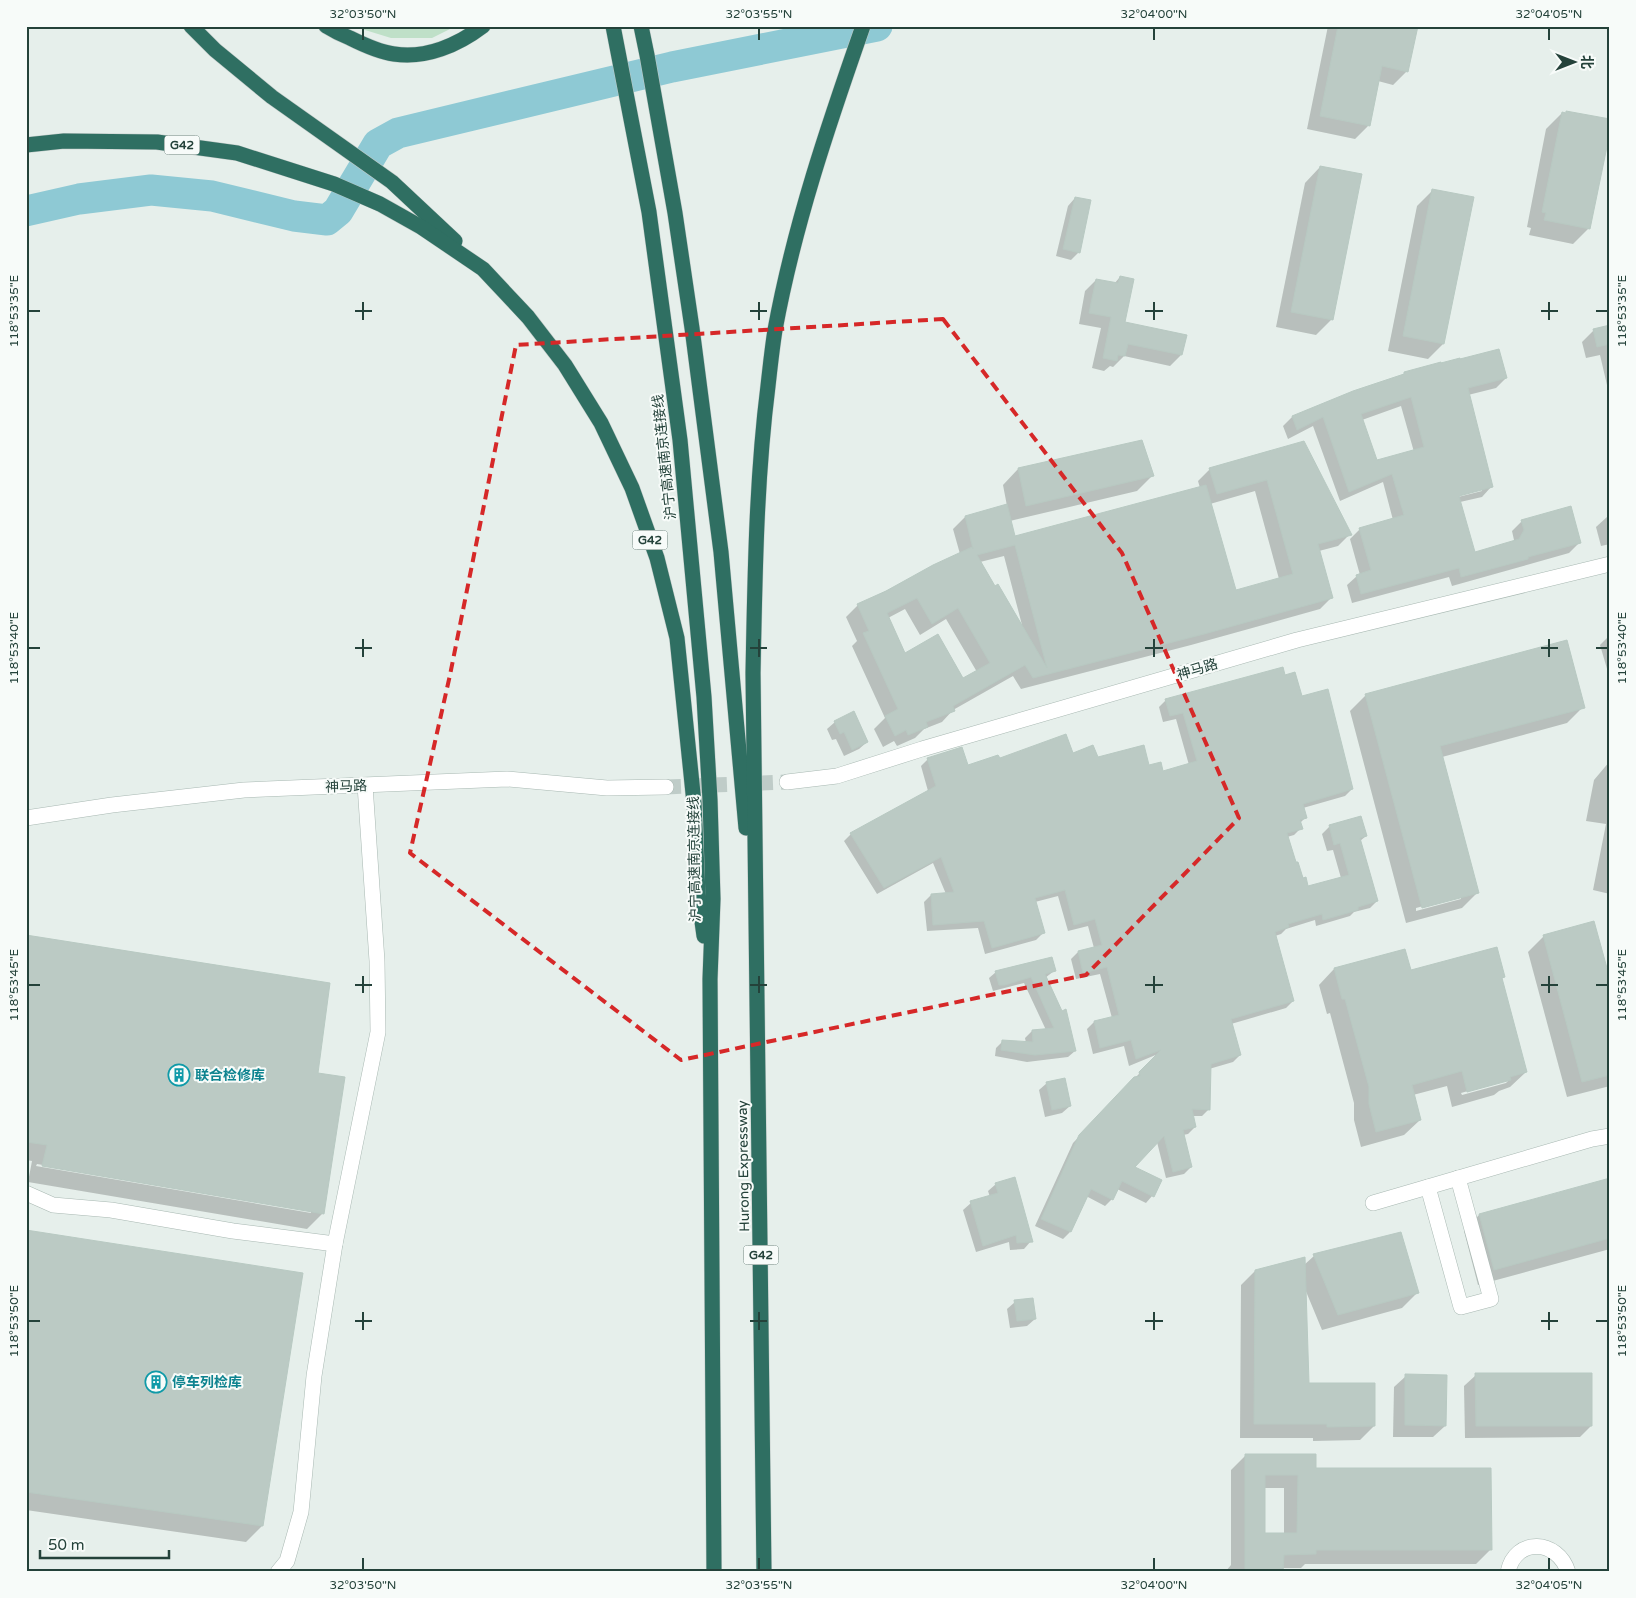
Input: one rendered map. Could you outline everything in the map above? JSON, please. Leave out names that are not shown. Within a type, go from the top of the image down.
[{"type":"highway","points":[[191,26],[215,50],[272,97],[392,182],[483,269]]},
{"type":"highway","points":[[326,26],[364,45],[394,54],[418,54],[443,50],[469,37],[483,26]]},
{"type":"highway","name":"沪宁高速南京连接线","points":[[613,26],[653,241],[680,440],[704,697],[710,800],[713,899],[710,979]]},
{"type":"highway","name":"G42","points":[[640,26],[654,92],[675,213],[691,318],[721,552],[756,939]]},
{"type":"highway","name":"G42","points":[[756,939],[753,673],[755,550],[763,427],[775,332],[792,248],[820,154],[863,26]]},
{"type":"highway","name":"G42","points":[[26,145],[64,141],[157,142],[237,153],[334,184],[380,204],[421,227],[483,269],[528,317],[565,365],[601,423],[632,488],[657,558],[677,638],[694,803],[698,893],[710,979],[714,1572]]},
{"type":"highway","name":"Hurong Expressway","points":[[756,939],[764,1572]]},
{"type":"street","name":"神马路","points":[[787,782],[837,776],[922,749],[1297,640],[1610,564]]},
{"type":"street","name":"神马路","points":[[26,818],[112,805],[244,790],[507,779],[607,788],[666,787]]},
{"type":"street","points":[[278,1572],[287,1561],[301,1512],[314,1376],[335,1244],[378,1032],[377,961],[365,786]]},
{"type":"street","points":[[1373,1203],[1592,1139],[1610,1136]]},
{"type":"street","points":[[1428,1187],[1461,1307],[1491,1299],[1458,1178]]},
{"type":"street","points":[[26,1193],[53,1205],[111,1210],[233,1231],[335,1244]]},
{"type":"street","points":[[1508,1572],[1509,1566],[1520,1552],[1536,1546],[1545,1547],[1560,1555],[1565,1562],[1568,1572]]},
{"type":"highlighted area","points":[[943,319],[1122,553],[1239,818],[1086,975],[681,1060],[410,853],[450,675],[516,345]]},
{"type":"green space","points":[[352,26],[456,26],[432,38],[391,38]]},
{"type":"building","points":[[1338,26],[1418,26],[1408,72],[1382,66],[1370,126],[1320,116]]},
{"type":"building","points":[[1566,111],[1610,119],[1610,132],[1590,229],[1544,220],[1546,213],[1542,212],[1562,112],[1566,113]]},
{"type":"building","points":[[1320,166],[1362,174],[1333,320],[1291,312]]},
{"type":"building","points":[[1432,189],[1474,197],[1444,344],[1403,336]]},
{"type":"building","points":[[1075,197],[1091,200],[1080,253],[1063,249]]},
{"type":"building","points":[[1120,276],[1134,279],[1125,322],[1187,335],[1182,355],[1128,344],[1125,356],[1118,355],[1117,361],[1103,358],[1111,317],[1089,313],[1096,279],[1118,283]]},
{"type":"building","points":[[1610,325],[1610,344],[1597,347],[1593,329]]},
{"type":"building","points":[[1499,349],[1507,378],[1468,388],[1493,487],[1459,496],[1475,552],[1519,539],[1524,530],[1521,520],[1571,506],[1581,543],[1461,577],[1459,568],[1361,594],[1356,575],[1371,570],[1359,528],[1404,515],[1392,474],[1349,492],[1323,417],[1297,430],[1292,416],[1353,391],[1404,374],[1404,372]],"holes":[[[1411,397],[1424,447],[1377,460],[1361,414]]]},
{"type":"building","points":[[1142,440],[1154,476],[1026,506],[1018,468]]},
{"type":"building","points":[[1304,441],[1352,535],[1318,544],[1333,598],[1204,634],[1033,678],[1025,665],[953,706],[955,711],[926,722],[928,727],[908,735],[906,730],[895,736],[885,716],[898,709],[863,633],[869,631],[857,604],[886,591],[933,565],[972,547],[973,549],[965,516],[1007,504],[1015,536],[1206,485],[1236,590],[1293,574],[1267,480],[1217,494],[1209,468]],"holes":[[[1015,545],[1047,668],[998,584],[995,586],[977,555]],[[917,598],[932,624],[958,608],[990,663],[963,678],[938,634],[905,653],[887,613]]]},
{"type":"building","points":[[1567,640],[1585,708],[1440,746],[1479,893],[1422,908],[1365,694]]},
{"type":"building","points":[[1283,667],[1285,675],[1295,672],[1302,696],[1328,689],[1353,789],[1303,804],[1307,818],[1300,820],[1303,829],[1287,833],[1296,862],[1298,862],[1303,878],[1306,877],[1308,886],[1349,875],[1340,843],[1334,845],[1329,825],[1361,816],[1367,836],[1360,838],[1378,901],[1358,907],[1358,910],[1323,920],[1322,914],[1288,924],[1289,927],[1275,932],[1294,1001],[1231,1019],[1241,1055],[1211,1064],[1210,1110],[1192,1109],[1196,1127],[1183,1130],[1192,1167],[1173,1172],[1164,1136],[1135,1167],[1162,1180],[1154,1197],[1122,1181],[1113,1200],[1091,1189],[1071,1232],[1041,1219],[1079,1135],[1134,1077],[1140,1076],[1139,1072],[1161,1050],[1136,1059],[1131,1040],[1100,1048],[1094,1021],[1119,1015],[1107,967],[1083,973],[1078,951],[1102,945],[1095,919],[1074,925],[1065,890],[1035,898],[1045,933],[992,948],[984,921],[933,925],[931,894],[954,892],[941,857],[884,888],[850,833],[936,786],[927,758],[962,747],[968,765],[998,755],[1000,758],[1066,734],[1073,753],[1093,745],[1098,757],[1144,745],[1149,765],[1161,762],[1163,771],[1197,761],[1183,713],[1170,716],[1165,699]]},
{"type":"building","points":[[854,711],[868,742],[852,750],[844,732],[840,734],[834,721]]},
{"type":"building","points":[[1594,921],[1610,979],[1610,1075],[1582,1082],[1543,935]]},
{"type":"building","name":"联合检修库","points":[[26,935],[330,983],[318,1073],[345,1077],[324,1214],[42,1166],[47,1145],[26,1142]]},
{"type":"building","points":[[1497,947],[1505,977],[1502,978],[1527,1072],[1510,1077],[1511,1080],[1467,1092],[1462,1071],[1412,1085],[1421,1120],[1376,1132],[1369,1104],[1369,1087],[1345,999],[1342,999],[1334,968],[1405,949],[1411,970]]},
{"type":"building","points":[[1052,957],[1056,971],[1045,974],[1062,1011],[1066,1009],[1076,1051],[1035,1055],[1001,1050],[1002,1040],[1033,1042],[1032,1030],[1054,1028],[1031,977],[999,985],[995,971]]},
{"type":"building","points":[[1065,1078],[1071,1106],[1052,1110],[1046,1082]]},
{"type":"building","points":[[1015,1177],[1033,1242],[1017,1243],[1016,1235],[983,1246],[970,1201],[998,1193],[995,1183]]},
{"type":"building","points":[[1610,1178],[1610,1238],[1494,1270],[1479,1214]]},
{"type":"building","name":"停车列检库","points":[[26,1230],[303,1273],[263,1526],[26,1492]]},
{"type":"building","points":[[1401,1232],[1419,1293],[1338,1315],[1313,1254]]},
{"type":"building","points":[[1305,1257],[1309,1383],[1375,1383],[1375,1426],[1327,1427],[1327,1424],[1254,1424],[1255,1270]]},
{"type":"building","points":[[1033,1298],[1036,1319],[1017,1321],[1014,1300]]},
{"type":"building","points":[[1475,1373],[1592,1373],[1592,1426],[1476,1426]]},
{"type":"building","points":[[1405,1374],[1447,1375],[1446,1426],[1405,1425]]},
{"type":"building","points":[[1245,1454],[1316,1454],[1316,1468],[1491,1468],[1492,1550],[1316,1550],[1316,1554],[1284,1555],[1283,1572],[1245,1572]],"holes":[[[1265,1475],[1298,1475],[1297,1533],[1265,1533]]]},
{"type":"waterway","points":[[26,211],[79,199],[151,190],[212,196],[294,216],[327,220],[338,211],[378,144],[398,133],[672,67],[877,26]]},
{"type":"tunnel","points":[[666,787],[787,782]]},
{"type":"place","name":"联合检修库","points":[[179,1075]]},
{"type":"place","name":"停车列检库","points":[[156,1382]]}]
